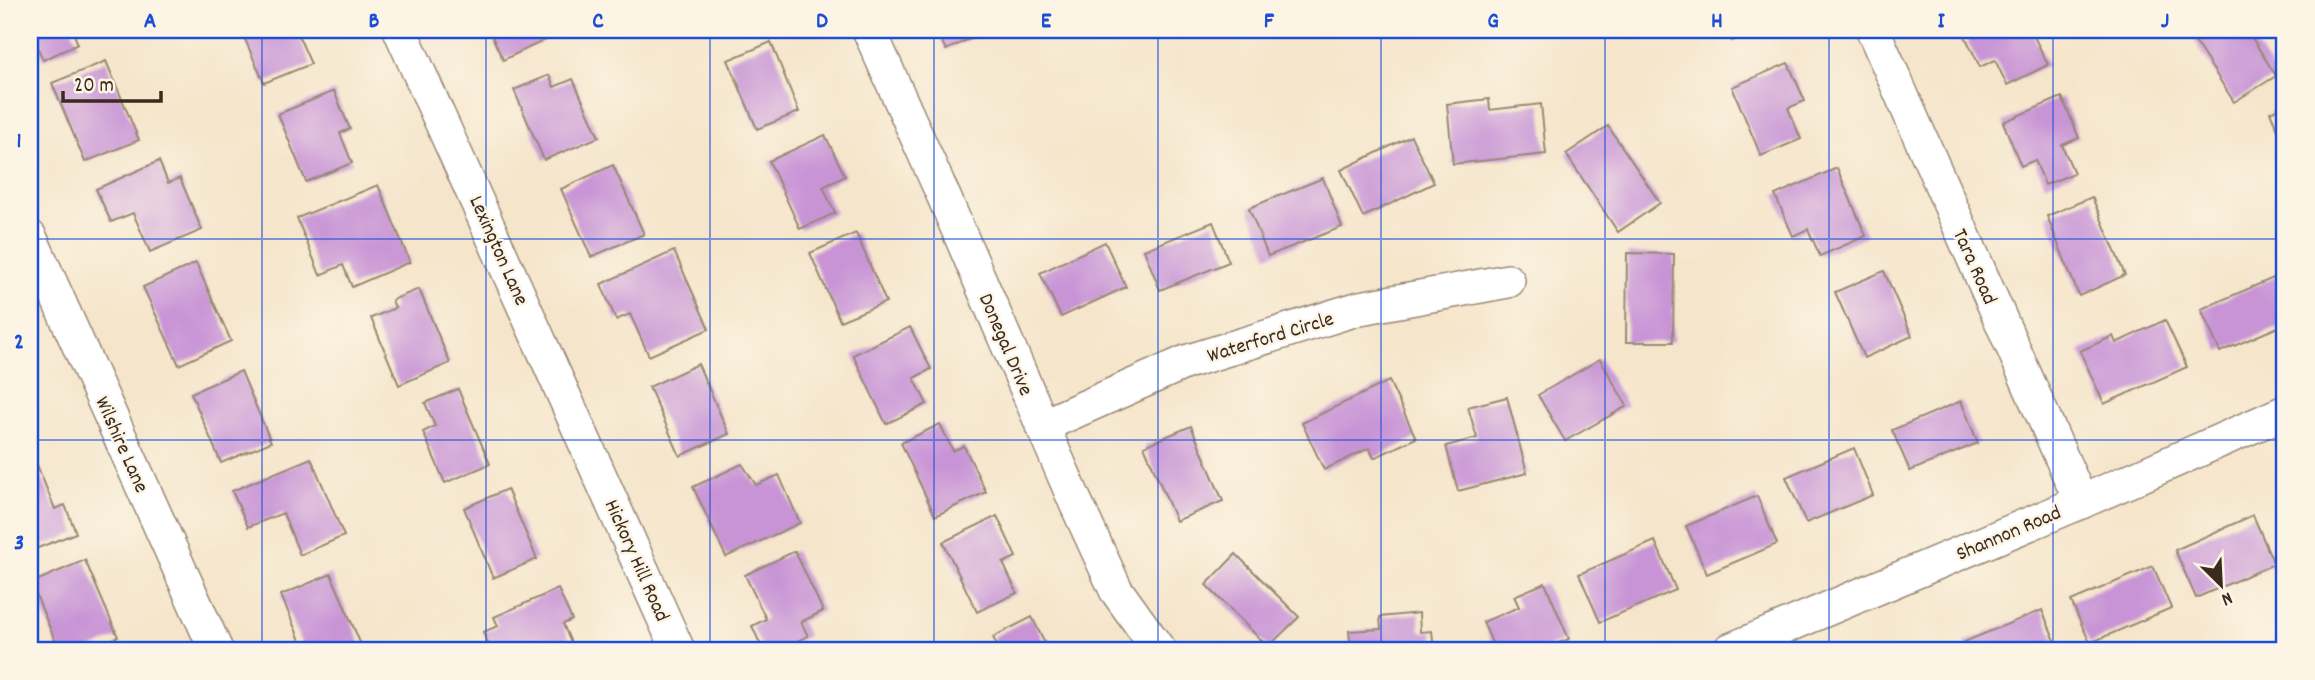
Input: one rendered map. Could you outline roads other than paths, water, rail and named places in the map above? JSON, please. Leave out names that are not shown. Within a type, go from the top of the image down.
[{"type":"street","name":"Lexington Lane","points":[[400,30],[599,470]]},
{"type":"street","name":"Donegal Drive","points":[[869,30],[1116,590],[1159,650]]},
{"type":"street","name":"Tara Road","points":[[1872,30],[2081,502]]},
{"type":"street","name":"Wilshire Lane","points":[[30,237],[216,650]]},
{"type":"street","name":"Waterford Circle","points":[[1042,426],[1198,358],[1360,307],[1508,281]]},
{"type":"street","name":"Shannon Road","points":[[1730,650],[2081,502],[2285,412]]},
{"type":"street","name":"Hickory Hill Road","points":[[599,470],[678,650]]}]
